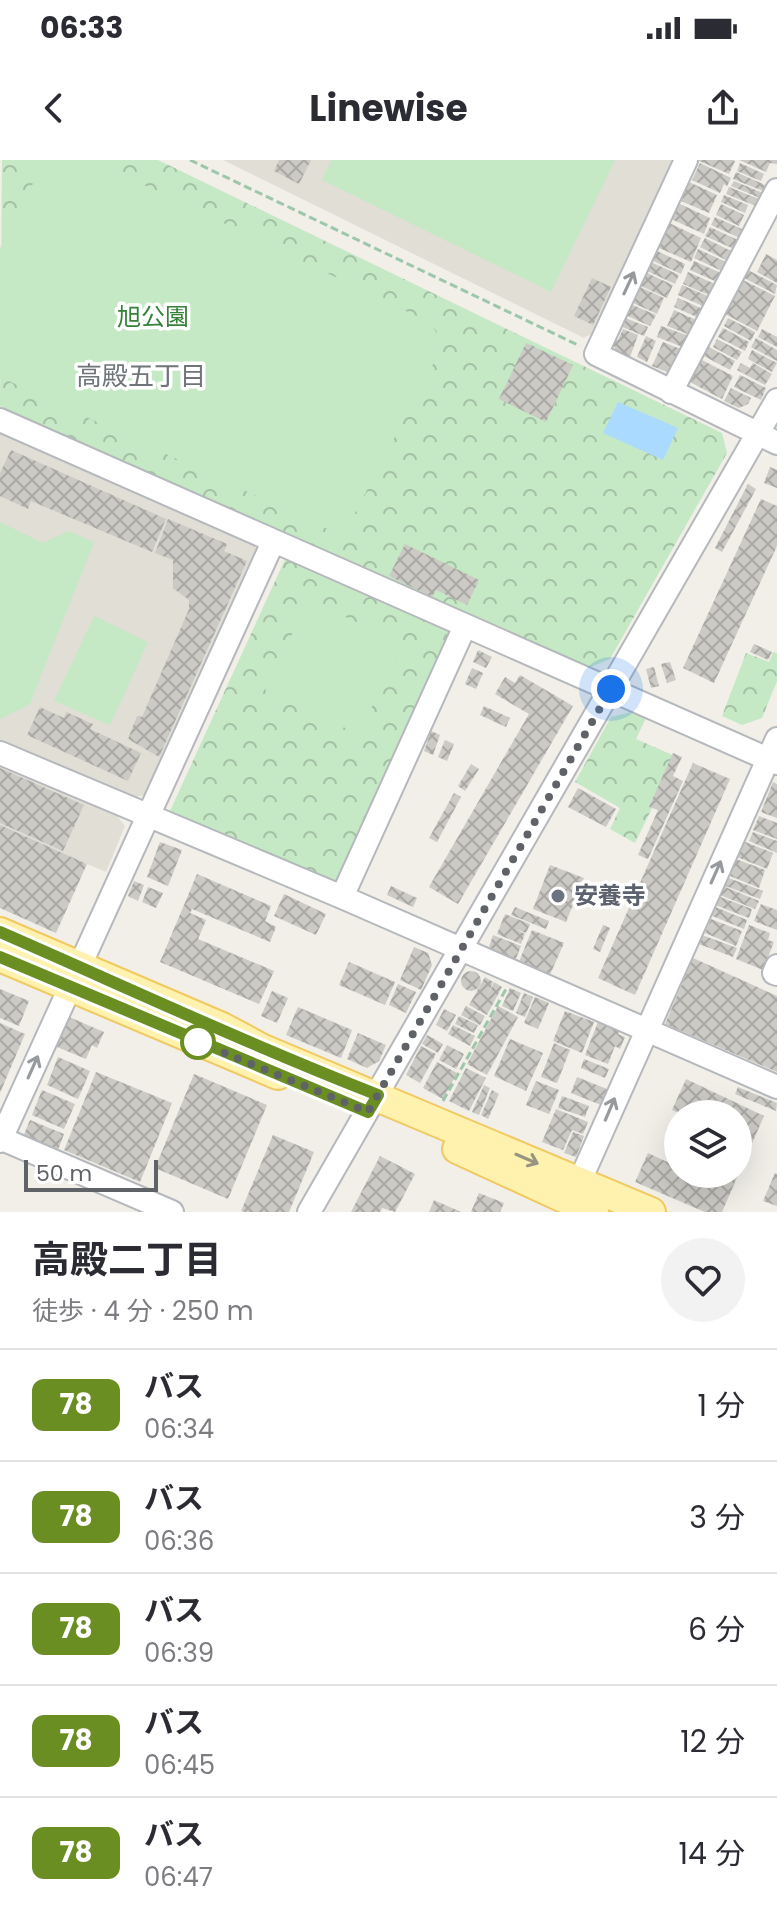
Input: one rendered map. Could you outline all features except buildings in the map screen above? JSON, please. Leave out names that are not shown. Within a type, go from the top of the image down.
[{"type":"main road","points":[[0,932],[73,976]]},
{"type":"main road","points":[[0,957],[73,976],[222,1027],[373,1104],[578,1202],[651,1212]]},
{"type":"main road","points":[[373,1104],[433,1118],[578,1202]]},
{"type":"street","points":[[686,160],[596,354],[767,438]]},
{"type":"street","points":[[671,392],[777,190]]},
{"type":"street","points":[[309,1212],[611,689],[767,438],[777,400]]},
{"type":"street","points":[[0,420],[611,689],[774,753],[644,1031],[578,1202]]},
{"type":"street","points":[[172,1212],[1,1139],[273,542]]},
{"type":"street","points":[[342,897],[465,626]]},
{"type":"street","points":[[0,753],[342,897],[777,1087]]},
{"type":"street","points":[[777,966],[777,974]]},
{"type":"path","points":[[190,160],[596,354]]},
{"type":"path","points":[[433,1118],[513,974]]},
{"type":"shaded area","points":[[223,160],[676,160],[596,331],[584,338]]},
{"type":"shaded area","points":[[0,430],[252,543],[259,551],[147,794],[133,798],[0,741]]},
{"type":"shaded area","points":[[0,766],[117,816],[125,826],[106,872],[0,827]]},
{"type":"green space","name":"旭公園","points":[[2,160],[158,160],[722,433],[727,453],[610,659],[588,668],[0,406]]},
{"type":"green space","points":[[45,160],[92,160],[431,323],[443,345],[343,536],[0,377],[0,248]]},
{"type":"green space","points":[[331,160],[615,160],[551,292],[322,180]]},
{"type":"green space","points":[[0,522],[43,543],[69,531],[94,542],[30,704],[0,719]]},
{"type":"green space","points":[[287,555],[456,632],[336,885],[170,811]]},
{"type":"green space","points":[[309,599],[403,645],[358,734],[265,690]]},
{"type":"green space","points":[[94,616],[148,642],[110,725],[54,701]]},
{"type":"green space","points":[[773,652],[777,653],[777,681],[762,718],[742,725],[722,716],[746,653],[769,662]]},
{"type":"green space","points":[[631,712],[646,718],[636,739],[677,757],[635,843],[610,829],[620,808],[575,782],[611,717]]},
{"type":"water","points":[[618,402],[678,428],[663,460],[603,433]]},
{"type":"bus line","name":"78","points":[[0,932],[222,1027],[263,1049],[378,1095],[368,1112],[0,957]]},
{"type":"place","name":"安養寺","points":[[558,896]]},
{"type":"district","name":"高殿五丁目","points":[[141,376]]},
{"type":"route","points":[[198,1042],[368,1112],[458,950],[611,689]]}]
